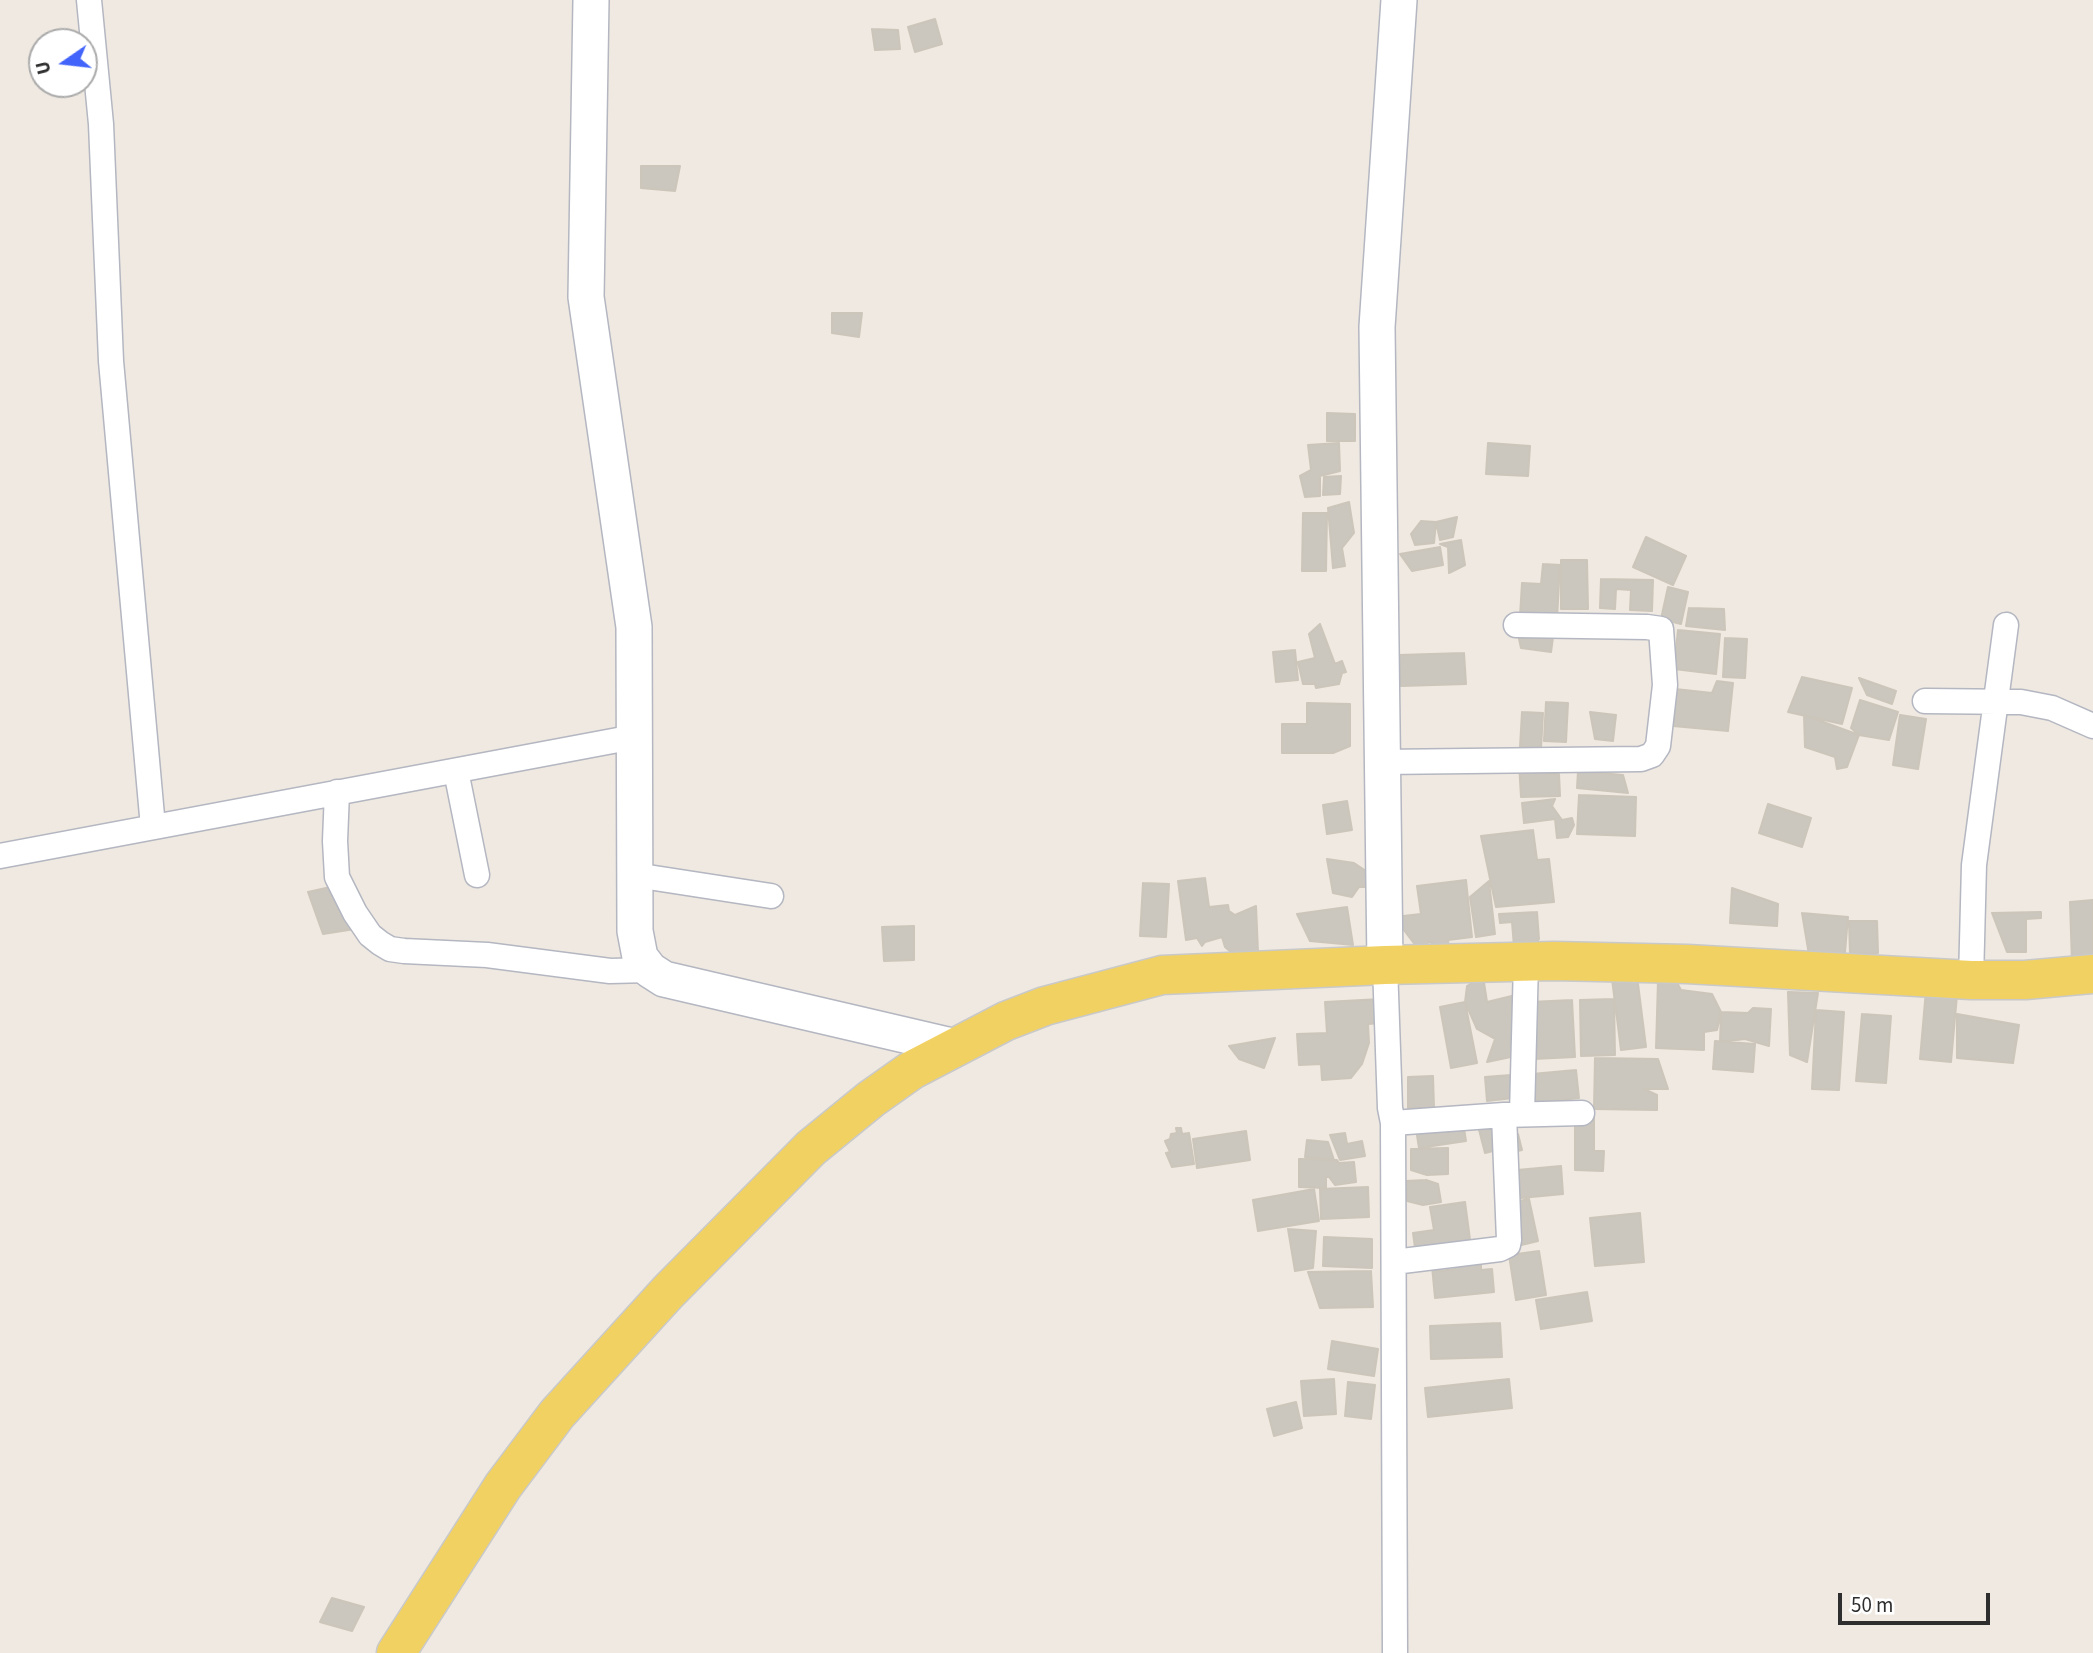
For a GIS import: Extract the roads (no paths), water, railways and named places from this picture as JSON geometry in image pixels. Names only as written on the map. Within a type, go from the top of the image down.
[{"type":"main road","points":[[396,1653],[510,1475],[557,1414],[668,1292],[811,1148],[871,1099],[912,1070],[1006,1021],[1045,1006],[1162,975],[1385,965],[1526,962],[1687,964],[1971,980],[2025,980],[2093,974]]},
{"type":"street","points":[[89,0],[101,124],[111,361],[153,827]]},
{"type":"street","points":[[591,0],[586,297],[634,626],[635,931],[638,951],[644,964],[664,979],[956,1048]]},
{"type":"street","points":[[1395,1653],[1393,1123],[1390,1108],[1385,965],[1377,327],[1399,0]]},
{"type":"street","points":[[1382,762],[1641,759],[1652,755],[1658,746],[1665,685],[1661,629],[1516,625]]},
{"type":"street","points":[[1971,980],[1974,866],[2006,625]]},
{"type":"street","points":[[1925,701],[2021,702],[2052,708],[2093,726]]},
{"type":"street","points":[[0,856],[634,737]]},
{"type":"street","points":[[456,771],[477,875]]},
{"type":"street","points":[[337,792],[337,877],[355,913],[370,935],[390,949],[487,955],[610,971],[650,970]]},
{"type":"street","points":[[635,876],[771,896]]},
{"type":"street","points":[[1394,1262],[1500,1249],[1508,1245],[1513,1114],[1526,962]]},
{"type":"street","points":[[1393,1123],[1513,1114],[1582,1113]]}]
